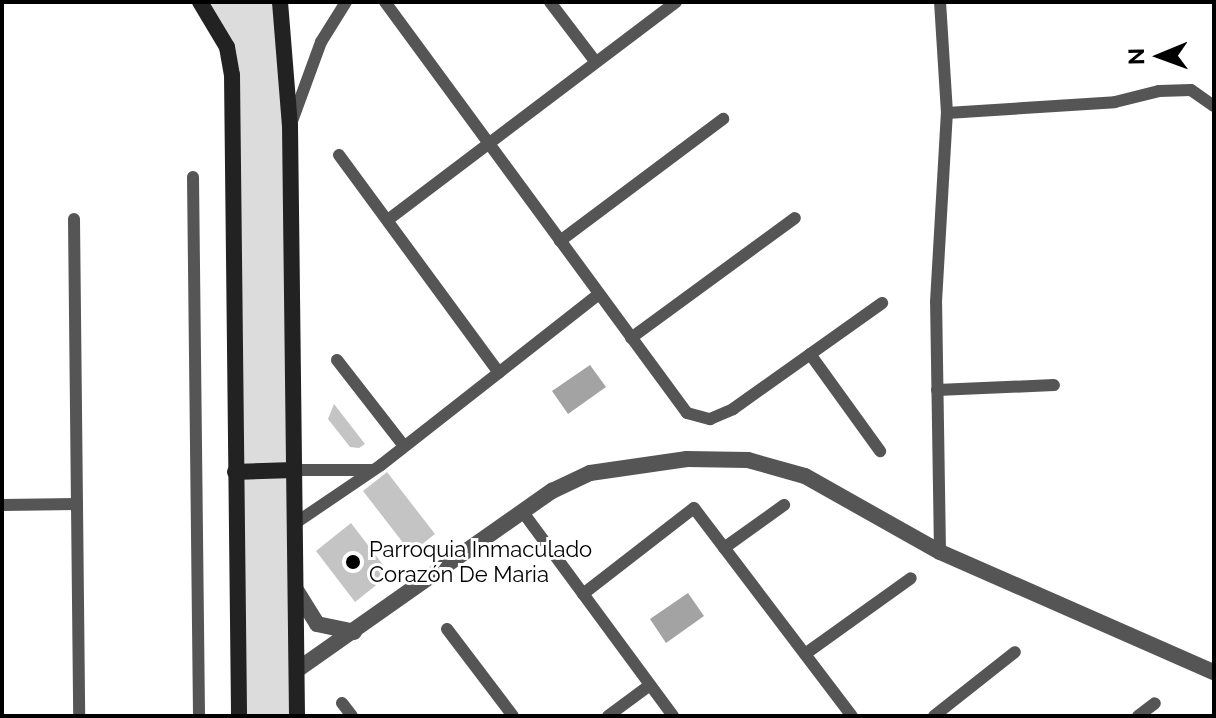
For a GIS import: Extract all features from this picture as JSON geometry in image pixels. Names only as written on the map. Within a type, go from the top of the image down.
[{"type":"main road","points":[[200,2],[227,47],[232,75],[239,716]]},
{"type":"main road","points":[[280,2],[290,126],[297,716]]},
{"type":"main road","points":[[235,472],[294,470]]},
{"type":"street","points":[[297,670],[356,632],[522,511],[590,473],[748,460],[805,476],[940,552],[1214,672]]},
{"type":"street","points":[[296,590],[317,624],[356,632]]},
{"type":"lane","points":[[290,126],[321,42],[346,2]]},
{"type":"lane","points":[[385,2],[687,413],[710,419],[882,303]]},
{"type":"lane","points":[[550,2],[595,61]]},
{"type":"lane","points":[[389,219],[676,2]]},
{"type":"lane","points":[[940,2],[947,113],[937,390],[940,552]]},
{"type":"lane","points":[[947,113],[1100,103],[1159,91],[1191,90],[1214,106]]},
{"type":"lane","points":[[560,241],[723,119]]},
{"type":"lane","points":[[339,155],[389,219],[499,373]]},
{"type":"lane","points":[[193,177],[199,716]]},
{"type":"lane","points":[[631,338],[795,218]]},
{"type":"lane","points":[[74,219],[79,716]]},
{"type":"lane","points":[[294,524],[373,470],[599,294]]},
{"type":"lane","points":[[810,354],[880,451]]},
{"type":"lane","points":[[337,360],[404,446]]},
{"type":"lane","points":[[937,390],[1054,385]]},
{"type":"lane","points":[[294,470],[373,470]]},
{"type":"lane","points":[[2,505],[77,504]]},
{"type":"lane","points":[[724,548],[784,505]]},
{"type":"lane","points":[[583,594],[694,508],[852,716]]},
{"type":"lane","points":[[522,511],[673,716]]},
{"type":"lane","points":[[805,654],[911,578]]},
{"type":"lane","points":[[447,629],[513,716]]},
{"type":"lane","points":[[934,716],[1015,652]]},
{"type":"lane","points":[[608,716],[650,685]]},
{"type":"lane","points":[[342,703],[352,716]]},
{"type":"lane","points":[[1138,716],[1155,703]]},
{"type":"shaded area","points":[[200,2],[280,2],[297,716],[239,716],[232,75]]},
{"type":"shaded area","points":[[590,365],[606,387],[568,414],[552,391]]},
{"type":"shaded area","points":[[688,593],[704,616],[666,643],[650,619]]},
{"type":"building","points":[[334,404],[365,444],[359,448],[350,447],[328,419]]},
{"type":"building","points":[[387,472],[435,534],[411,553],[363,491]]},
{"type":"building","name":"Parroquia Inmaculado Corazón De Maria","points":[[351,523],[390,574],[355,602],[316,551]]},
{"type":"place","name":"Parroquia Inmaculado Corazón De Maria","points":[[353,562]]}]
